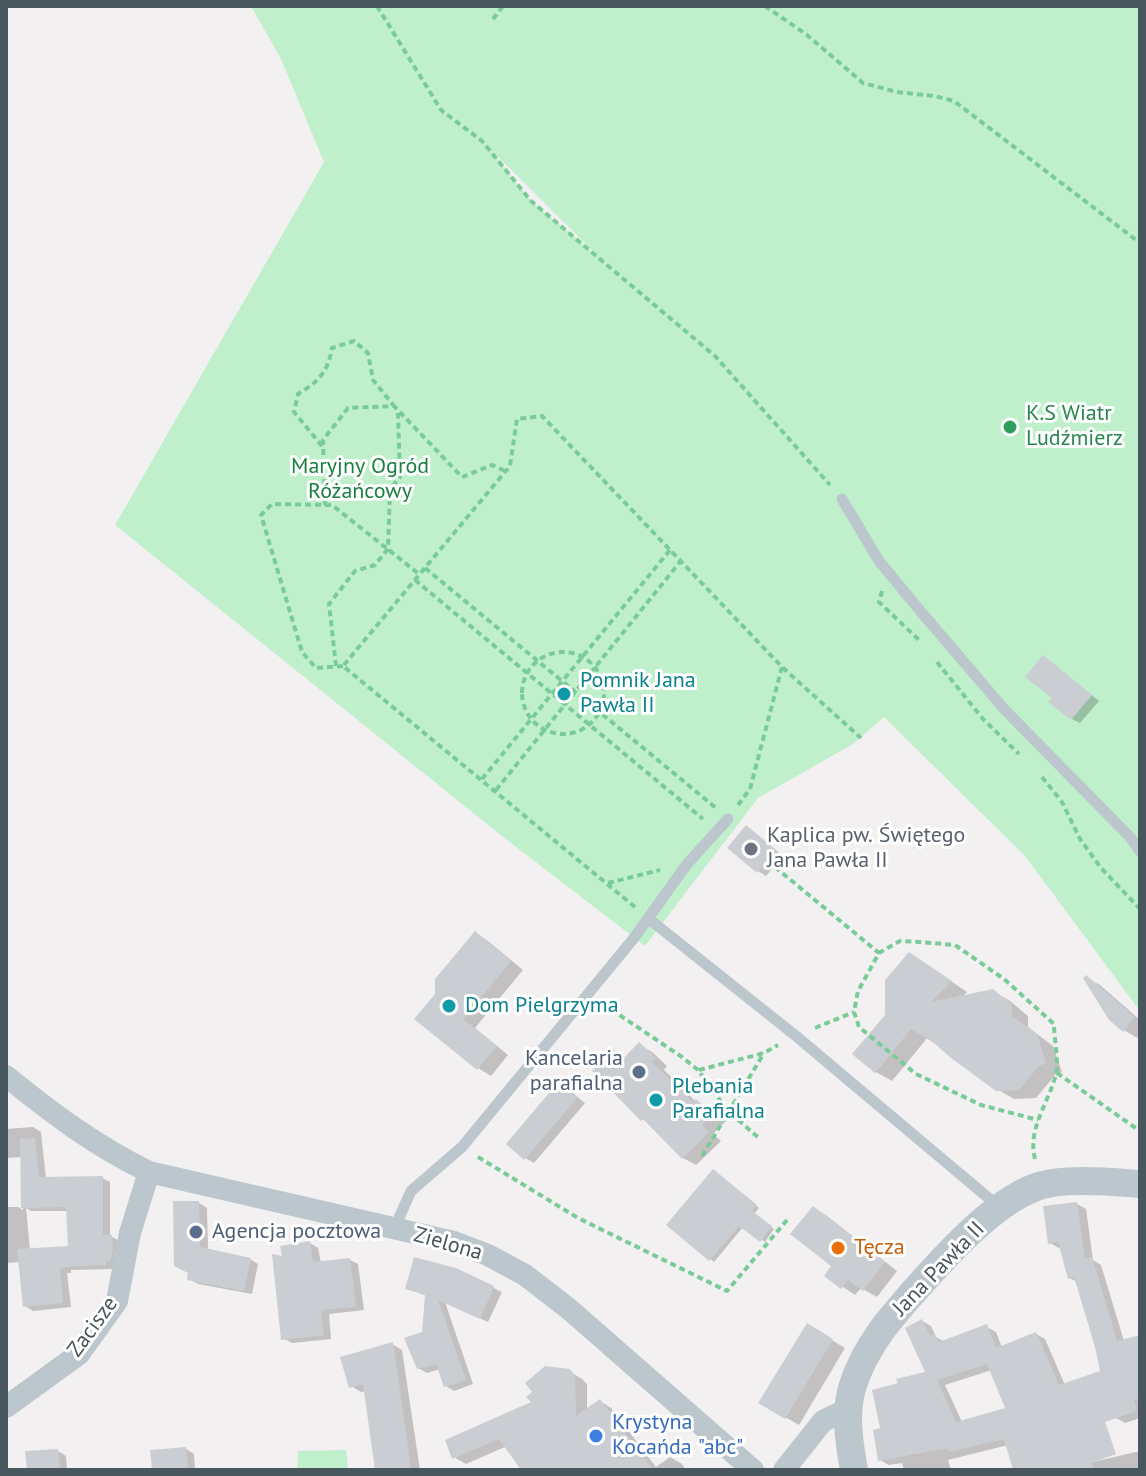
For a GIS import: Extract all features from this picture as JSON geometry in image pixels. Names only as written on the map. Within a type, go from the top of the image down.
[{"type":"street","name":"Zielona","points":[[6,1076],[85,1137],[149,1172],[454,1242],[488,1255],[525,1275],[569,1309],[746,1468]]},
{"type":"street","name":"Zacisze","points":[[6,1407],[79,1354],[117,1301],[130,1233],[149,1172]]},
{"type":"street","name":"Jana Pawła II","points":[[854,1470],[848,1409],[864,1358],[883,1328],[967,1235],[1000,1208],[1041,1185],[1071,1182],[1140,1184]]},
{"type":"street","points":[[784,1470],[823,1421],[848,1409]]},
{"type":"lane","points":[[842,499],[891,576],[1005,710],[1130,837],[1140,851]]},
{"type":"lane","points":[[394,1229],[411,1191],[462,1147],[649,919],[687,864],[728,819]]},
{"type":"lane","points":[[649,919],[796,1036],[1000,1208]]},
{"type":"path","points":[[377,6],[441,110],[482,141],[531,201],[715,356],[842,499]]},
{"type":"path","points":[[493,19],[503,6]]},
{"type":"path","points":[[765,6],[807,35],[863,83],[954,101],[1140,243]]},
{"type":"path","points":[[323,448],[294,412],[298,394],[317,382],[329,364],[332,348],[354,341],[368,353],[373,380],[462,477],[492,465],[505,471]]},
{"type":"path","points":[[325,505],[323,440],[348,408],[396,408]]},
{"type":"path","points":[[336,666],[329,604],[355,571],[375,565],[388,549],[390,489],[400,477],[396,408]]},
{"type":"path","points":[[343,666],[510,466],[517,419],[542,416],[782,667],[861,738]]},
{"type":"path","points":[[419,574],[332,505],[272,504],[261,515],[302,652],[316,668],[343,666],[649,919]]},
{"type":"path","points":[[482,779],[670,550]]},
{"type":"path","points":[[496,790],[681,562]]},
{"type":"path","points":[[425,568],[728,819],[750,789],[782,667]]},
{"type":"path","points":[[891,576],[880,594],[879,602],[923,644]]},
{"type":"path","points":[[415,580],[718,831]]},
{"type":"path","points":[[559,652],[582,657],[601,678],[604,689],[600,711],[580,731],[556,734],[544,730],[524,709],[522,684],[527,673],[538,660],[559,652]]},
{"type":"path","points":[[931,655],[983,719],[1027,761]]},
{"type":"path","points":[[1038,771],[1062,802],[1080,839],[1101,868],[1140,909]]},
{"type":"path","points":[[608,883],[687,864]]},
{"type":"path","points":[[775,867],[879,953]]},
{"type":"path","points":[[1038,1120],[981,1105],[916,1074],[859,1027],[854,1012],[858,991],[879,953],[900,941],[955,945],[1004,979],[1054,1024],[1057,1073],[1038,1120],[1032,1147],[1041,1185]]},
{"type":"path","points":[[589,994],[698,1070],[728,1111],[760,1139]]},
{"type":"path","points":[[702,1156],[764,1053]]},
{"type":"path","points":[[1057,1073],[1140,1131]]},
{"type":"path","points":[[462,1147],[578,1218],[727,1291],[787,1220]]},
{"type":"green space","name":"Maryjny Ogród Różańcowy","points":[[251,6],[1140,6],[1140,1011],[1025,856],[884,717],[853,744],[758,798],[645,946],[507,840],[115,525],[324,162],[281,59]],"holes":[[[491,150],[593,251],[531,201]]]},
{"type":"green space","points":[[346,1450],[348,1470],[297,1470],[298,1451]]},
{"type":"building","points":[[1043,655],[1092,695],[1071,720],[1048,702],[1052,698],[1025,677]]},
{"type":"building","name":"Kaplica pw. Świętego Jana Pawła II","points":[[746,825],[776,850],[757,873],[727,848]]},
{"type":"building","name":"Dom Pielgrzyma","points":[[475,931],[511,961],[463,1019],[497,1046],[477,1070],[414,1019],[435,994],[435,979]]},
{"type":"building","points":[[909,952],[952,981],[931,1002],[993,989],[1012,1005],[1012,1016],[1037,1034],[1046,1063],[1039,1066],[1019,1090],[996,1091],[911,1029],[875,1073],[852,1054],[885,1015],[885,980]]},
{"type":"building","points":[[1086,975],[1135,1017],[1123,1032],[1109,1020],[1083,978]]},
{"type":"building","name":"Plebania Parafialna","points":[[639,1042],[656,1058],[652,1062],[693,1102],[696,1099],[712,1114],[702,1125],[709,1132],[682,1159],[592,1071],[613,1049],[623,1059]]},
{"type":"building","points":[[559,1081],[578,1097],[524,1160],[506,1144]]},
{"type":"building","points":[[35,1138],[39,1177],[103,1176],[103,1235],[112,1235],[113,1249],[106,1265],[60,1269],[63,1303],[23,1307],[17,1249],[68,1246],[66,1207],[21,1208],[20,1139]]},
{"type":"building","points":[[713,1169],[757,1205],[752,1211],[772,1226],[760,1242],[739,1226],[709,1261],[666,1225]]},
{"type":"building","points":[[173,1201],[199,1201],[200,1247],[251,1258],[244,1291],[187,1280],[188,1273],[174,1266]]},
{"type":"building","points":[[1077,1202],[1085,1259],[1092,1257],[1117,1341],[1140,1335],[1140,1398],[1134,1400],[1137,1411],[1105,1422],[1116,1454],[1092,1463],[1094,1470],[1013,1470],[1004,1439],[949,1452],[948,1448],[878,1461],[873,1430],[880,1428],[872,1390],[898,1383],[896,1379],[925,1372],[905,1328],[922,1319],[930,1336],[935,1334],[939,1342],[987,1324],[996,1348],[1036,1332],[1059,1385],[1100,1371],[1074,1277],[1068,1279],[1058,1242],[1048,1244],[1043,1206]],"holes":[[[987,1364],[1005,1408],[956,1422],[937,1380]]]},
{"type":"building","name":"Tęcza","points":[[813,1206],[885,1262],[863,1291],[848,1280],[841,1289],[824,1276],[831,1266],[790,1234]]},
{"type":"building","points":[[310,1241],[313,1262],[350,1258],[356,1307],[321,1310],[324,1335],[281,1340],[272,1254],[282,1256],[280,1246]]},
{"type":"building","points":[[414,1257],[456,1268],[494,1286],[480,1319],[438,1300],[466,1380],[444,1387],[436,1364],[417,1369],[404,1338],[422,1332],[425,1295],[405,1289]]},
{"type":"building","points":[[807,1323],[833,1339],[785,1419],[758,1403]]},
{"type":"building","points":[[393,1342],[411,1470],[375,1470],[363,1384],[349,1388],[340,1357]]},
{"type":"building","points":[[545,1366],[570,1369],[575,1375],[576,1416],[600,1399],[653,1470],[521,1470],[499,1439],[452,1459],[445,1440],[531,1402],[526,1397],[532,1392],[525,1383]]},
{"type":"building","points":[[186,1447],[188,1470],[152,1470],[150,1450]]},
{"type":"building","points":[[58,1449],[60,1470],[27,1470],[25,1451]]},
{"type":"place","name":"K.S Wiatr Ludźmierz","points":[[1010,427]]},
{"type":"place","name":"Pomnik Jana Pawła II","points":[[564,694]]},
{"type":"place","name":"Kaplica pw. Świętego Jana Pawła II","points":[[751,849]]},
{"type":"place","name":"Dom Pielgrzyma","points":[[449,1006]]},
{"type":"place","name":"Kancelaria parafialna","points":[[639,1072]]},
{"type":"place","name":"Plebania Parafialna","points":[[656,1100]]},
{"type":"place","name":"Agencja pocztowa","points":[[196,1232]]},
{"type":"place","name":"Tęcza","points":[[838,1248]]},
{"type":"place","name":"Krystyna Kocańda \"abc\"","points":[[596,1436]]}]
